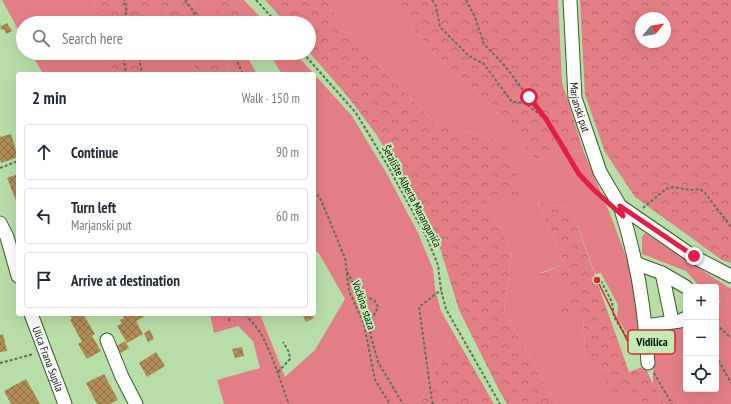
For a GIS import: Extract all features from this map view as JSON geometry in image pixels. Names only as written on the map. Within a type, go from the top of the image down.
[{"type":"street","name":"Marjanski put","points":[[570,0],[575,98],[600,172],[620,206],[640,285],[646,326],[648,363]]},
{"type":"street","name":"Marjanski put","points":[[620,206],[694,256],[731,276]]},
{"type":"street","points":[[0,223],[7,236],[16,269]]},
{"type":"street","points":[[635,263],[662,273],[683,285]]},
{"type":"street","points":[[662,273],[672,321]]},
{"type":"street","name":"Ulica Frana Supila","points":[[32,316],[65,404]]},
{"type":"street","points":[[646,326],[683,320]]},
{"type":"street","points":[[107,340],[122,377],[136,404]]},
{"type":"path","points":[[124,0],[127,12],[124,16]]},
{"type":"path","points":[[185,0],[197,16]]},
{"type":"path","points":[[256,0],[271,16]]},
{"type":"path","points":[[432,0],[436,6],[440,27],[469,56],[484,64],[512,102],[525,103],[546,119]]},
{"type":"path","points":[[466,0],[475,17],[484,44],[505,66],[546,119],[579,174],[603,198]]},
{"type":"path","points":[[124,60],[126,72]]},
{"type":"path","points":[[139,60],[142,72]]},
{"type":"path","points":[[236,60],[242,72]]},
{"type":"path","name":"Šetalište Alberta Marangunića","points":[[309,60],[356,112],[388,166],[427,238],[438,265],[441,290],[446,309],[500,404]]},
{"type":"path","points":[[0,168],[16,162]]},
{"type":"path","points":[[640,209],[666,189],[673,187],[690,190],[700,189],[705,193],[731,227]]},
{"type":"path","name":"Voćkina staza","points":[[316,193],[321,200],[346,258],[349,291],[364,324],[375,380],[390,404]]},
{"type":"path","points":[[347,272],[357,288],[366,297],[374,300],[378,307],[371,321],[373,328],[370,333],[378,362],[403,404]]},
{"type":"path","points":[[597,280],[600,279],[612,302],[614,315],[631,344],[647,344]]},
{"type":"path","points":[[433,404],[419,307],[441,290]]},
{"type":"path","points":[[229,321],[230,316]]},
{"type":"path","points":[[248,316],[260,332],[278,372],[289,404]]},
{"type":"path","points":[[719,327],[731,338]]},
{"type":"path","points":[[278,372],[290,359],[289,352],[283,342]]},
{"type":"path","points":[[0,363],[35,353]]},
{"type":"path","points":[[719,361],[731,383]]},
{"type":"path","points":[[648,363],[672,404]]},
{"type":"green space","points":[[2,0],[93,0],[98,16],[16,16],[16,25]]},
{"type":"green space","points":[[93,0],[192,0],[201,16],[168,16],[163,6],[146,16],[98,16]]},
{"type":"green space","points":[[192,0],[208,0],[218,16],[201,16]]},
{"type":"green space","points":[[208,0],[234,0],[244,16],[218,16]]},
{"type":"green space","points":[[234,0],[244,0],[259,16],[244,16]]},
{"type":"green space","points":[[265,0],[326,0],[346,31],[435,123],[506,143],[524,195],[485,198],[512,251],[504,311],[556,404],[507,404],[459,310],[441,251],[402,177],[376,134],[348,97],[316,60],[316,16],[280,16]]},
{"type":"green space","points":[[326,0],[391,0],[435,55],[492,106],[536,160],[583,150],[610,214],[635,280],[638,341],[632,341],[617,318],[618,305],[601,273],[595,274],[571,208],[537,201],[565,264],[540,273],[575,288],[583,319],[586,362],[610,371],[634,394],[628,404],[556,404],[504,311],[512,251],[485,198],[506,143],[435,123],[346,31]]},
{"type":"green space","points":[[391,0],[558,0],[562,82],[583,150],[536,160],[492,106],[435,55]]},
{"type":"green space","points":[[580,0],[731,0],[731,263],[722,260],[635,197],[605,152],[585,95]]},
{"type":"green space","points":[[163,6],[168,16],[145,16]]},
{"type":"green space","points":[[35,60],[110,60],[113,72],[42,72]]},
{"type":"green space","points":[[110,60],[139,60],[139,72],[113,72]]},
{"type":"green space","points":[[139,60],[191,60],[197,72],[139,72]]},
{"type":"green space","points":[[191,60],[224,60],[229,72],[197,72]]},
{"type":"green space","points":[[224,60],[249,60],[256,72],[229,72]]},
{"type":"green space","points":[[273,60],[301,60],[312,72],[281,72]]},
{"type":"green space","points":[[316,76],[352,116],[387,174],[418,233],[433,269],[435,289],[441,311],[454,334],[419,404],[224,404],[217,380],[260,368],[253,341],[238,326],[214,333],[210,316],[261,316],[285,377],[315,350],[345,299],[318,252],[316,252]]},
{"type":"green space","points":[[537,201],[571,208],[629,372],[645,366],[653,384],[665,404],[628,404],[633,394],[600,397],[610,371],[586,362],[583,319],[557,313],[574,288],[540,274],[565,264]]},
{"type":"green space","points":[[645,233],[731,289],[731,404],[665,404],[653,384],[653,340],[662,329],[683,328],[683,392],[719,392],[719,303],[721,301],[719,300],[719,284],[697,284],[686,271],[642,254],[642,237]]},
{"type":"green space","points":[[454,334],[494,404],[419,404]]},
{"type":"building","points":[[0,23],[1,26],[7,23],[12,31],[6,34],[4,29],[1,30]]},
{"type":"building","points":[[11,134],[16,150],[16,158],[1,163],[0,137]]},
{"type":"building","points":[[16,175],[16,200],[7,178]]},
{"type":"building","points":[[70,316],[84,316],[95,334],[92,336],[101,351],[87,359],[78,344],[82,342],[70,320],[72,319]]},
{"type":"building","points":[[123,316],[144,317],[136,321],[143,334],[127,343],[117,326],[122,323],[120,320],[124,318]]},
{"type":"building","points":[[303,316],[313,316],[314,318],[306,322]]},
{"type":"building","points":[[150,330],[154,339],[148,342],[144,333]]},
{"type":"building","points":[[3,334],[7,351],[0,352],[0,335]]},
{"type":"building","points":[[125,341],[129,348],[121,353],[117,346]]},
{"type":"building","points":[[242,347],[244,356],[235,358],[232,349]]},
{"type":"building","points":[[156,352],[165,366],[147,377],[139,363]]},
{"type":"building","points":[[104,374],[118,400],[110,404],[97,404],[86,383]]},
{"type":"building","points":[[26,379],[40,404],[11,404],[4,391]]},
{"type":"place","name":"Vidilica","points":[[597,280]]},
{"type":"route","points":[[529,97],[546,119],[579,174],[593,189],[623,216],[620,206],[694,256]]}]
